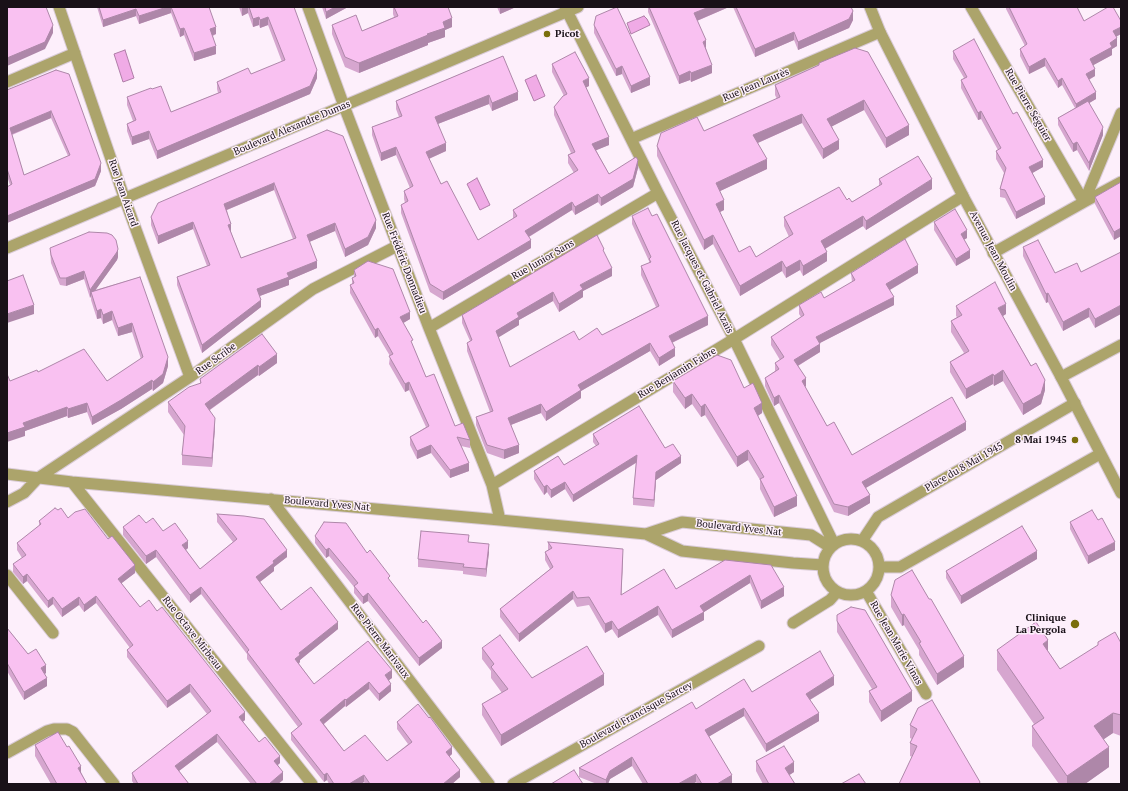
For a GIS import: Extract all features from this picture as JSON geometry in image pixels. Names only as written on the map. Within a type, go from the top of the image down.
[{"type":"street","name":"Rue Jean Aicard","points":[[59,7],[124,197],[190,377]]},
{"type":"street","name":"Rue Frédéric Donnadieu","points":[[308,7],[397,246],[492,485],[500,520]]},
{"type":"street","name":"Boulevard Alexandre Dumas","points":[[7,248],[124,197],[344,106],[566,9],[578,7]]},
{"type":"street","name":"Avenue Jean Moulin","points":[[870,7],[880,32],[963,196],[1061,376],[1121,493]]},
{"type":"street","name":"Rue Pierre Séguier","points":[[971,7],[1084,202]]},
{"type":"street","name":"Rue Jacques et Gabriel Azaïs","points":[[566,9],[658,193],[734,338],[832,546]]},
{"type":"street","name":"Rue Jean Laurès","points":[[631,139],[880,32]]},
{"type":"street","points":[[7,82],[75,53]]},
{"type":"street","points":[[1084,202],[1121,113]]},
{"type":"street","points":[[993,253],[1121,182]]},
{"type":"street","name":"Rue Junior Sans","points":[[429,328],[658,193]]},
{"type":"street","name":"Rue Benjamin Fabre","points":[[492,485],[734,338],[963,196]]},
{"type":"street","name":"Rue Scribe","points":[[7,502],[24,493],[38,478],[190,377],[313,290],[397,246]]},
{"type":"street","points":[[1061,376],[1121,345]]},
{"type":"street","name":"Place du 8 Mai 1945","points":[[862,541],[878,517],[1075,403]]},
{"type":"street","points":[[879,567],[900,567],[1100,454]]},
{"type":"street","name":"Boulevard Yves Nat","points":[[7,474],[72,482],[646,534],[682,551],[823,565]]},
{"type":"street","name":"Rue Octave Mirbeau","points":[[72,482],[312,784]]},
{"type":"street","name":"Rue Pierre Marivaux","points":[[271,499],[489,784]]},
{"type":"street","name":"Boulevard Yves Nat","points":[[646,534],[682,522],[811,535],[832,546]]},
{"type":"street","points":[[853,538],[862,541],[871,547],[877,556],[879,567],[878,576],[874,585],[866,591],[857,595],[847,596],[837,592],[829,585],[824,576],[823,565],[825,556],[832,546],[843,540],[853,538]]},
{"type":"street","points":[[7,575],[53,633]]},
{"type":"street","name":"Rue Jean Marie Vinas","points":[[866,591],[926,694]]},
{"type":"street","points":[[793,623],[830,600],[837,592]]},
{"type":"street","name":"Boulevard Francisque Sarcey","points":[[513,784],[759,646]]},
{"type":"street","points":[[7,753],[47,731],[54,729],[67,729],[73,732],[114,784]]},
{"type":"shaded area","points":[[644,16],[650,25],[631,34],[627,23]]},
{"type":"shaded area","points":[[125,50],[134,78],[123,82],[114,54]]},
{"type":"shaded area","points":[[536,75],[545,96],[534,101],[525,80]]},
{"type":"shaded area","points":[[477,178],[490,205],[480,210],[467,184]]},
{"type":"building","points":[[7,7],[46,7],[53,25],[45,42],[7,58]]},
{"type":"building","points":[[99,7],[167,7],[139,16],[136,9],[103,20]]},
{"type":"building","points":[[171,7],[209,7],[216,27],[210,29],[216,46],[194,53],[184,28],[180,29]]},
{"type":"building","points":[[249,7],[294,7],[317,70],[310,86],[157,151],[149,131],[132,137],[127,124],[136,120],[127,97],[161,86],[171,112],[221,92],[217,82],[248,68],[251,74],[285,60],[268,17],[260,20],[259,17],[253,19]]},
{"type":"building","points":[[325,7],[335,7],[326,12]]},
{"type":"building","points":[[394,7],[448,7],[452,18],[443,22],[445,28],[427,34],[428,35],[359,63],[345,57],[332,25],[356,15],[362,31],[398,16]]},
{"type":"building","points":[[617,7],[650,77],[631,86],[622,66],[616,69],[594,25],[596,16]]},
{"type":"building","points":[[649,7],[709,7],[694,13],[706,40],[703,42],[712,65],[691,73],[690,71],[679,76]]},
{"type":"building","points":[[736,7],[851,7],[853,11],[849,19],[798,42],[794,32],[755,49]]},
{"type":"building","points":[[1009,7],[1077,7],[1084,21],[1108,7],[1113,7],[1121,21],[1121,27],[1113,31],[1117,38],[1110,43],[1112,47],[1090,59],[1095,69],[1086,74],[1096,92],[1076,104],[1062,78],[1058,81],[1045,58],[1029,67],[1020,49],[1027,44]]},
{"type":"building","points":[[974,39],[1013,114],[1017,112],[1043,160],[1029,167],[1045,197],[1016,212],[1005,190],[1000,189],[1006,168],[996,151],[1001,148],[981,111],[978,113],[961,80],[967,77],[953,51]]},
{"type":"building","points":[[855,48],[868,52],[909,125],[886,138],[864,100],[827,119],[839,140],[823,149],[802,114],[753,135],[767,159],[716,183],[724,200],[716,204],[739,252],[750,246],[756,257],[793,234],[784,217],[839,187],[847,200],[849,198],[852,202],[882,184],[879,179],[918,156],[932,179],[866,221],[863,216],[821,241],[827,252],[803,266],[800,260],[786,268],[782,261],[740,286],[713,235],[704,240],[657,146],[661,133],[697,117],[704,131],[780,97],[775,85],[819,65],[819,63]]},
{"type":"building","points":[[575,52],[589,78],[583,81],[609,137],[592,144],[609,174],[636,157],[638,160],[633,179],[601,198],[598,194],[575,207],[572,202],[525,231],[531,240],[443,292],[430,284],[401,205],[408,201],[404,191],[413,186],[396,147],[381,153],[372,127],[402,116],[396,101],[503,56],[518,92],[492,103],[489,95],[435,117],[446,143],[426,152],[441,184],[447,181],[478,240],[517,216],[513,210],[578,170],[568,155],[575,152],[554,107],[563,96],[567,94],[552,64]]},
{"type":"building","points":[[56,70],[69,74],[101,163],[95,179],[7,216],[7,187],[12,184],[7,169],[7,90]],"holes":[[[51,111],[70,155],[24,175],[10,128]]]},
{"type":"building","points":[[1088,101],[1103,127],[1089,163],[1077,142],[1073,144],[1058,118]]},
{"type":"building","points":[[327,130],[343,136],[376,220],[368,237],[345,249],[335,223],[307,235],[317,261],[287,273],[289,277],[257,289],[261,300],[202,345],[177,277],[210,265],[193,222],[158,236],[151,217],[158,203]],"holes":[[[274,183],[296,238],[241,258],[228,225],[231,224],[224,204]]]},
{"type":"building","points":[[1121,182],[1121,228],[1114,232],[1095,197]]},
{"type":"building","points":[[648,208],[652,216],[657,214],[708,316],[669,336],[675,348],[659,358],[650,343],[578,385],[581,390],[546,412],[541,404],[508,418],[519,445],[504,450],[487,445],[476,417],[493,411],[467,343],[472,340],[462,315],[597,235],[612,268],[580,285],[583,289],[559,304],[553,292],[517,313],[519,317],[496,331],[510,367],[574,331],[579,340],[597,328],[602,335],[659,306],[641,266],[651,262],[649,259],[651,257],[632,216]]},
{"type":"building","points":[[955,209],[967,230],[961,234],[970,250],[956,259],[934,222]]},
{"type":"building","points":[[89,232],[107,233],[112,235],[116,240],[118,249],[90,290],[84,271],[66,278],[60,278],[51,255],[50,248]]},
{"type":"building","points":[[905,239],[918,265],[886,284],[894,297],[816,337],[820,344],[794,360],[806,378],[802,381],[827,426],[834,422],[852,455],[952,397],[966,422],[862,482],[870,495],[848,507],[834,504],[779,395],[774,398],[765,378],[779,369],[775,363],[784,357],[771,337],[804,315],[799,305],[821,292],[824,298],[855,280],[851,273]]},
{"type":"building","points":[[1038,240],[1055,273],[1077,263],[1081,272],[1121,252],[1121,305],[1095,319],[1089,308],[1063,322],[1048,293],[1046,294],[1023,247]]},
{"type":"building","points":[[368,261],[393,269],[410,312],[400,317],[413,340],[411,341],[426,377],[434,374],[455,426],[463,423],[470,440],[457,437],[469,463],[450,470],[431,445],[417,451],[410,437],[429,426],[409,382],[405,384],[389,356],[393,354],[378,328],[375,330],[350,285],[354,283],[352,278],[356,276],[354,270]]},
{"type":"building","points":[[23,275],[34,305],[7,314],[7,281]]},
{"type":"building","points":[[140,277],[168,357],[163,374],[153,382],[152,380],[92,417],[87,403],[68,409],[67,407],[23,423],[25,427],[7,433],[7,374],[10,381],[37,370],[38,372],[84,349],[107,381],[143,357],[132,323],[118,328],[112,311],[103,315],[101,309],[97,311],[91,292]]},
{"type":"building","points":[[995,282],[1006,304],[998,308],[1031,366],[1036,363],[1045,380],[1041,394],[1023,404],[1003,370],[994,376],[993,374],[966,389],[950,362],[969,351],[951,321],[962,315],[956,306]]},
{"type":"building","points":[[262,334],[277,354],[259,367],[258,365],[205,404],[215,418],[212,458],[182,455],[185,426],[168,402],[189,387],[201,383],[200,379]]},
{"type":"building","points":[[717,355],[731,360],[744,388],[753,383],[762,403],[754,408],[797,496],[774,507],[760,479],[764,477],[748,450],[737,457],[705,404],[701,407],[692,394],[685,398],[673,381]]},
{"type":"building","points":[[639,406],[665,448],[673,444],[681,456],[656,472],[654,500],[633,498],[637,455],[573,495],[565,482],[551,490],[547,485],[544,487],[534,471],[558,456],[564,465],[599,444],[593,434]]},
{"type":"building","points":[[55,508],[58,510],[61,508],[68,518],[75,512],[85,509],[108,539],[112,536],[135,565],[118,579],[140,607],[149,600],[157,611],[162,607],[245,712],[239,717],[259,742],[265,737],[280,756],[274,761],[283,772],[269,784],[257,784],[217,734],[175,766],[189,784],[138,784],[132,773],[211,711],[190,684],[167,701],[127,650],[133,645],[96,596],[84,605],[79,597],[62,609],[53,597],[48,601],[27,574],[23,577],[13,564],[26,555],[17,543],[41,524],[39,521]]},
{"type":"building","points":[[1092,510],[1098,520],[1102,518],[1115,542],[1088,556],[1070,522]]},
{"type":"building","points":[[217,514],[264,519],[287,550],[273,561],[274,563],[256,577],[281,610],[311,587],[338,622],[299,653],[300,655],[295,659],[314,684],[368,641],[392,670],[385,675],[391,684],[379,694],[369,682],[346,700],[345,699],[320,720],[344,751],[365,735],[387,761],[412,742],[397,722],[418,704],[429,718],[430,717],[452,747],[446,752],[460,770],[443,784],[370,784],[364,775],[349,784],[334,784],[327,773],[324,775],[291,733],[302,724],[247,652],[249,650],[201,587],[190,595],[156,550],[146,556],[123,527],[139,515],[146,523],[153,518],[163,531],[175,523],[188,541],[182,545],[200,569],[237,539]]},
{"type":"building","points":[[324,522],[346,523],[367,553],[370,550],[390,576],[388,578],[423,623],[426,620],[442,641],[419,658],[368,593],[363,597],[354,586],[358,583],[329,548],[326,550],[315,536]]},
{"type":"building","points":[[1022,526],[1037,551],[961,596],[946,571]]},
{"type":"building","points":[[421,531],[469,535],[468,542],[489,544],[486,569],[463,567],[464,564],[418,559]]},
{"type":"building","points":[[548,542],[623,549],[621,595],[664,569],[676,589],[725,560],[771,565],[784,587],[761,601],[750,575],[700,606],[704,612],[672,630],[658,606],[618,630],[612,621],[605,624],[589,597],[577,598],[573,591],[519,634],[500,609],[553,567],[545,552],[552,548]]},
{"type":"building","points":[[912,570],[929,599],[931,599],[964,656],[937,674],[919,643],[921,642],[904,614],[902,615],[891,595],[895,580]]},
{"type":"building","points":[[851,607],[865,610],[912,691],[881,711],[869,691],[877,687],[837,621],[837,615]]},
{"type":"building","points":[[1036,622],[1048,640],[1043,644],[1060,669],[1098,645],[1098,642],[1115,632],[1121,643],[1121,715],[1113,713],[1094,726],[1109,747],[1067,776],[1032,726],[1044,718],[997,650]]},
{"type":"building","points":[[7,628],[28,654],[36,649],[46,665],[41,668],[47,678],[24,692],[7,663]]},
{"type":"building","points":[[500,635],[532,678],[587,646],[604,674],[501,735],[482,704],[508,689],[491,667],[494,664],[482,648]]},
{"type":"building","points":[[820,651],[834,676],[806,694],[819,713],[766,744],[744,708],[705,730],[732,775],[717,784],[702,784],[696,774],[678,784],[648,784],[632,757],[610,771],[606,780],[579,768],[692,702],[696,709],[744,679],[752,692]]},
{"type":"building","points":[[932,700],[980,782],[979,784],[899,784],[917,746],[910,743],[917,729],[910,725],[918,708]]},
{"type":"building","points":[[58,732],[67,747],[69,746],[81,766],[78,768],[87,784],[57,784],[35,745]]},
{"type":"building","points":[[784,746],[794,762],[785,768],[795,784],[769,784],[756,761]]},
{"type":"building","points":[[574,770],[583,784],[551,784]]},
{"type":"building","points":[[859,774],[866,784],[841,784]]},
{"type":"place","name":"Picot","points":[[547,34]]},
{"type":"place","name":"8 Mai 1945","points":[[1075,440]]},
{"type":"place","name":"Clinique La Pergola","points":[[1075,624]]}]
